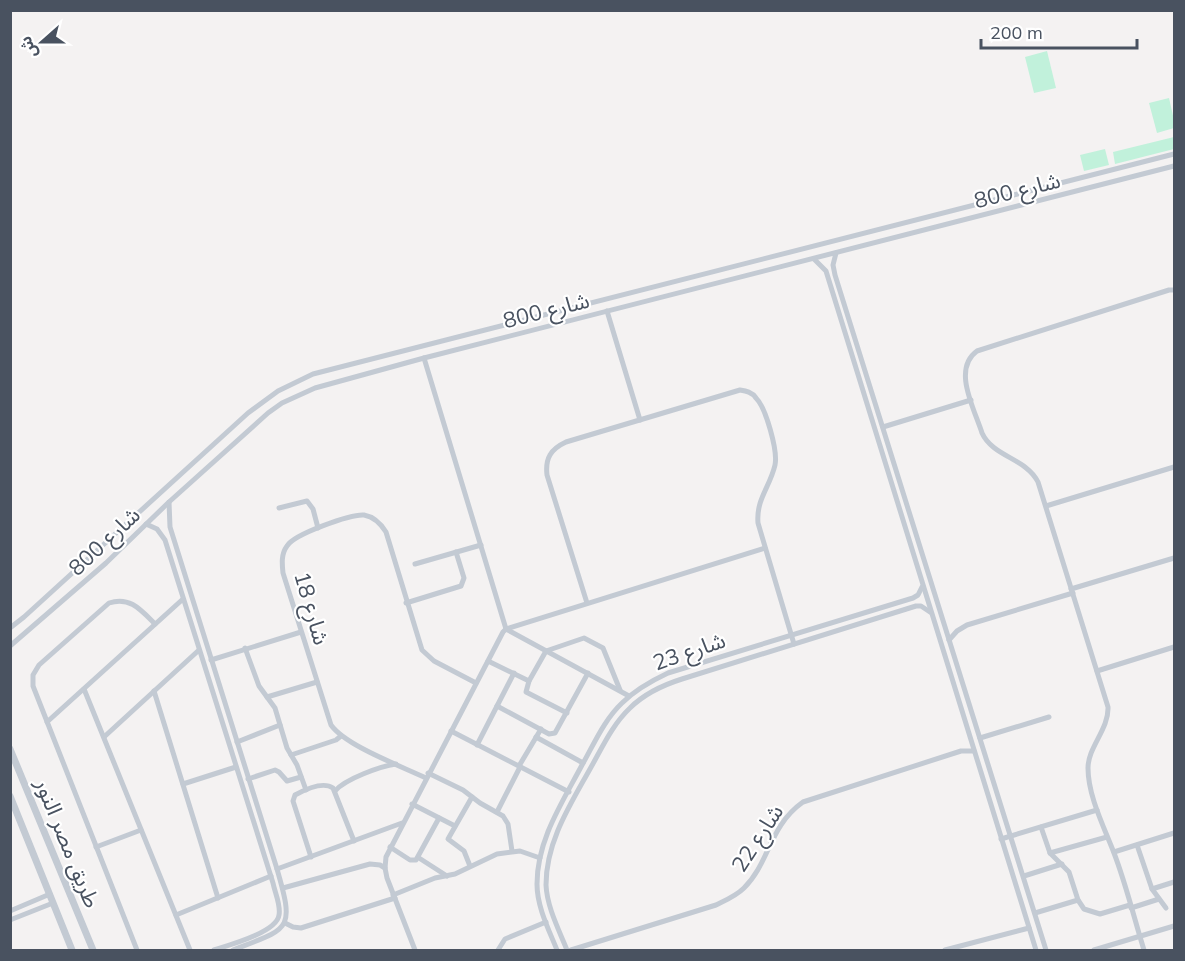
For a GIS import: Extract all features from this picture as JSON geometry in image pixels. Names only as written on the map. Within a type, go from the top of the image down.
[{"type":"street","name":"شارع 800","points":[[10,628],[248,412],[278,390],[295,382],[338,367],[1174,154]]},
{"type":"street","name":"شارع 800","points":[[10,646],[106,562],[254,425],[282,403],[298,395],[333,382],[424,358],[1174,166]]},
{"type":"street","points":[[920,219],[922,231]]},
{"type":"street","points":[[836,253],[833,269],[1046,951]]},
{"type":"street","points":[[814,259],[825,271],[1036,951]]},
{"type":"street","points":[[742,265],[745,276]]},
{"type":"street","points":[[1144,951],[1114,852],[1097,810],[1088,766],[1108,712],[1046,506],[1032,472],[986,441],[971,400],[964,372],[968,360],[977,351],[1174,290]]},
{"type":"street","points":[[607,311],[640,420]]},
{"type":"street","points":[[424,358],[506,629],[629,696]]},
{"type":"street","points":[[858,376],[866,374]]},
{"type":"street","points":[[587,603],[547,475],[546,464],[549,454],[557,447],[740,390],[750,392],[758,399],[774,444],[776,459],[758,508],[758,523],[794,644]]},
{"type":"street","points":[[883,427],[971,400]]},
{"type":"street","points":[[1046,506],[1174,467]]},
{"type":"street","points":[[279,508],[307,501],[313,508],[318,528]]},
{"type":"street","points":[[169,502],[170,527],[283,888],[288,913],[279,931],[233,951]]},
{"type":"street","name":"شارع 18","points":[[341,736],[331,725],[283,573],[283,553],[293,538],[318,528],[363,515],[381,524],[386,532],[422,650],[434,661],[476,683]]},
{"type":"street","points":[[146,524],[154,527],[165,540],[271,876],[280,913],[274,926],[214,951]]},
{"type":"street","points":[[415,564],[481,545]]},
{"type":"street","points":[[415,951],[385,868],[386,857],[506,629],[765,548]]},
{"type":"street","points":[[406,603],[461,586],[464,578],[456,552]]},
{"type":"street","points":[[950,640],[957,631],[968,625],[1174,558]]},
{"type":"street","name":"شارع 23","points":[[557,951],[538,892],[540,858],[548,831],[583,763],[608,720],[629,696],[668,673],[914,598],[922,585]]},
{"type":"street","points":[[47,722],[183,599]]},
{"type":"street","points":[[137,951],[33,686],[33,675],[39,665],[102,608],[116,601],[132,603],[155,624]]},
{"type":"street","name":"شارع 23","points":[[569,951],[548,900],[546,881],[555,837],[616,724],[640,699],[671,682],[915,606],[921,606],[930,612]]},
{"type":"street","points":[[211,660],[301,632]]},
{"type":"street","points":[[567,713],[528,694],[526,690],[546,651],[584,638],[599,645],[603,648],[621,692]]},
{"type":"street","points":[[1097,671],[1174,647]]},
{"type":"street","points":[[245,648],[256,680],[274,708],[306,790]]},
{"type":"street","points":[[104,738],[199,650]]},
{"type":"street","points":[[488,661],[529,681]]},
{"type":"street","points":[[477,745],[514,674]]},
{"type":"street","points":[[497,706],[549,734],[555,733],[588,674]]},
{"type":"street","points":[[267,697],[317,682]]},
{"type":"street","points":[[84,689],[190,951]]},
{"type":"street","points":[[154,691],[218,898]]},
{"type":"street","points":[[961,710],[971,707]]},
{"type":"street","points":[[980,738],[1049,717]]},
{"type":"street","points":[[237,742],[280,726]]},
{"type":"street","points":[[497,812],[541,729]]},
{"type":"street","points":[[451,731],[576,795]]},
{"type":"street","points":[[291,754],[336,740],[341,736],[472,797],[503,816],[508,824],[512,851]]},
{"type":"street","points":[[536,737],[583,763]]},
{"type":"street","name":"طريق مصر النور","points":[[11,751],[14,768],[93,951]]},
{"type":"street","name":"شارع 22","points":[[569,951],[732,898],[746,886],[783,820],[803,802],[961,751],[974,751]]},
{"type":"street","points":[[335,791],[342,784],[380,768],[397,764]]},
{"type":"street","points":[[183,784],[236,767]]},
{"type":"street","points":[[248,779],[275,770],[287,781],[301,777]]},
{"type":"street","points":[[311,857],[293,801],[295,795],[306,790],[324,784],[335,791],[354,841]]},
{"type":"street","name":"طريق مصر النور","points":[[10,796],[72,951]]},
{"type":"street","points":[[470,866],[464,851],[449,840],[472,797]]},
{"type":"street","points":[[412,804],[455,826]]},
{"type":"street","points":[[1001,839],[1097,810]]},
{"type":"street","points":[[390,846],[410,860],[419,858],[439,818]]},
{"type":"street","points":[[277,869],[402,823]]},
{"type":"street","points":[[1041,827],[1050,853],[1069,872],[1078,900],[1084,909],[1100,914],[1159,899]]},
{"type":"street","points":[[96,847],[141,830]]},
{"type":"street","points":[[1114,852],[1174,833]]},
{"type":"street","points":[[1050,853],[1107,837]]},
{"type":"street","points":[[1137,845],[1152,889],[1166,908]]},
{"type":"street","points":[[285,923],[302,928],[455,874],[490,856],[520,851],[540,858]]},
{"type":"street","points":[[419,858],[447,876]]},
{"type":"street","points":[[283,888],[370,864],[385,868]]},
{"type":"street","points":[[1024,876],[1062,864]]},
{"type":"street","points":[[176,915],[271,876]]},
{"type":"street","points":[[1152,889],[1174,882]]},
{"type":"street","points":[[10,910],[50,894]]},
{"type":"street","points":[[1035,913],[1078,900]]},
{"type":"street","points":[[29,903],[32,912]]},
{"type":"street","points":[[10,920],[53,903]]},
{"type":"street","points":[[498,951],[504,939],[546,922]]},
{"type":"street","points":[[1094,951],[1174,926]]},
{"type":"street","points":[[945,951],[1029,928]]},
{"type":"green space","points":[[1047,51],[1056,88],[1034,93],[1025,57]]},
{"type":"green space","points":[[1169,98],[1174,128],[1157,133],[1149,103]]},
{"type":"green space","points":[[1174,137],[1174,149],[1115,164],[1113,152]]},
{"type":"green space","points":[[1105,149],[1109,165],[1084,171],[1080,155]]}]
